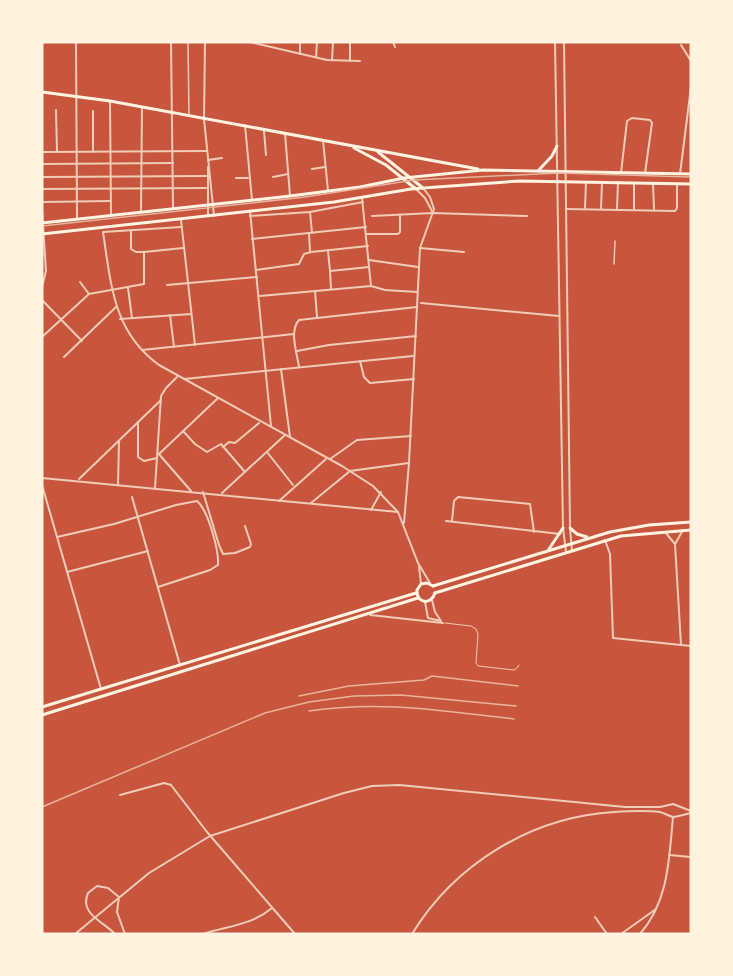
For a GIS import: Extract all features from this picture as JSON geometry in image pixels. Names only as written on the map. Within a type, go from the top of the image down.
[{"type":"main road","points":[[42,92],[110,101],[483,170]]},
{"type":"main road","points":[[350,146],[386,165],[416,189]]},
{"type":"main road","points":[[538,171],[555,152],[557,146]]},
{"type":"main road","points":[[376,151],[423,188]]},
{"type":"main road","points":[[42,223],[290,196],[411,177],[483,170],[691,174]]},
{"type":"main road","points":[[43,234],[103,230],[208,216],[250,214],[362,200],[423,188],[519,181],[691,184]]},
{"type":"main road","points":[[42,707],[416,592],[421,584],[432,585],[571,543],[638,526],[691,522]]},
{"type":"main road","points":[[548,551],[563,528]]},
{"type":"main road","points":[[570,528],[579,536],[592,537]]},
{"type":"main road","points":[[435,593],[605,540],[629,535],[691,530]]},
{"type":"main road","points":[[416,592],[418,598],[425,602],[432,600],[435,593],[432,585]]},
{"type":"main road","points":[[42,715],[370,615],[418,598]]},
{"type":"street","points":[[42,42],[42,124]]},
{"type":"street","points":[[76,42],[76,218]]},
{"type":"street","points":[[171,42],[173,208]]},
{"type":"street","points":[[188,42],[189,116]]},
{"type":"street","points":[[205,42],[204,119],[214,216]]},
{"type":"street","points":[[251,42],[332,61],[360,61]]},
{"type":"street","points":[[267,47],[268,42]]},
{"type":"street","points":[[284,42],[284,49]]},
{"type":"street","points":[[300,42],[300,54]]},
{"type":"street","points":[[316,58],[317,42]]},
{"type":"street","points":[[332,61],[333,42]]},
{"type":"street","points":[[350,42],[350,61]]},
{"type":"street","points":[[393,42],[395,47]]},
{"type":"street","points":[[555,42],[563,528],[566,552]]},
{"type":"street","points":[[564,42],[572,550]]},
{"type":"street","points":[[681,45],[691,61]]},
{"type":"street","points":[[681,174],[691,87]]},
{"type":"street","points":[[110,101],[111,214]]},
{"type":"street","points":[[141,211],[142,107]]},
{"type":"street","points":[[56,110],[57,152]]},
{"type":"street","points":[[93,111],[93,152]]},
{"type":"street","points":[[621,173],[627,121],[632,118],[650,120],[653,126],[645,174]]},
{"type":"street","points":[[244,125],[252,200]]},
{"type":"street","points":[[264,129],[266,155]]},
{"type":"street","points":[[285,133],[290,196]]},
{"type":"street","points":[[323,140],[328,191]]},
{"type":"street","points":[[42,152],[207,151]]},
{"type":"street","points":[[208,162],[222,158]]},
{"type":"street","points":[[208,162],[206,176],[208,216]]},
{"type":"street","points":[[42,164],[173,163]]},
{"type":"street","points":[[312,169],[325,167]]},
{"type":"street","points":[[273,177],[288,174]]},
{"type":"street","points":[[42,177],[206,176]]},
{"type":"street","points":[[236,178],[249,178]]},
{"type":"street","points":[[585,208],[586,182]]},
{"type":"street","points":[[601,209],[602,182]]},
{"type":"street","points":[[616,209],[618,182]]},
{"type":"street","points":[[634,183],[634,209]]},
{"type":"street","points":[[654,183],[654,209]]},
{"type":"street","points":[[566,209],[676,210],[677,183]]},
{"type":"street","points":[[42,189],[206,188]]},
{"type":"street","points":[[404,523],[411,436],[418,267],[420,248],[434,207],[423,188]]},
{"type":"street","points":[[416,189],[425,198],[433,213]]},
{"type":"street","points":[[271,428],[250,214],[310,212],[362,200],[371,286]]},
{"type":"street","points":[[42,202],[110,201]]},
{"type":"street","points":[[42,209],[46,271],[42,287]]},
{"type":"street","points":[[310,212],[310,252]]},
{"type":"street","points":[[372,216],[433,213],[527,216]]},
{"type":"street","points":[[367,234],[398,234],[400,214]]},
{"type":"street","points":[[181,219],[195,345]]},
{"type":"street","points":[[181,227],[103,230],[120,319],[129,336],[159,365],[350,471],[381,492],[404,523],[418,563],[421,584]]},
{"type":"street","points":[[251,239],[366,227]]},
{"type":"street","points":[[131,230],[131,249],[136,252],[183,248]]},
{"type":"street","points":[[614,264],[615,240]]},
{"type":"street","points":[[256,270],[295,265],[301,262],[304,254],[310,252],[368,246]]},
{"type":"street","points":[[420,248],[464,252]]},
{"type":"street","points":[[328,250],[331,290]]},
{"type":"street","points":[[42,337],[89,294],[145,283],[144,252]]},
{"type":"street","points":[[369,260],[418,267]]},
{"type":"street","points":[[330,271],[369,267]]},
{"type":"street","points":[[167,285],[257,277]]},
{"type":"street","points":[[80,282],[89,294]]},
{"type":"street","points":[[259,297],[371,286],[385,290],[417,292]]},
{"type":"street","points":[[128,288],[132,318]]},
{"type":"street","points":[[315,291],[317,317]]},
{"type":"street","points":[[42,300],[81,341]]},
{"type":"street","points":[[421,303],[559,316]]},
{"type":"street","points":[[64,357],[117,306]]},
{"type":"street","points":[[299,367],[294,334],[297,322],[317,317],[417,307]]},
{"type":"street","points":[[120,319],[191,314]]},
{"type":"street","points":[[170,315],[174,347]]},
{"type":"street","points":[[141,350],[294,334]]},
{"type":"street","points":[[297,351],[330,345],[416,336]]},
{"type":"street","points":[[184,379],[415,356]]},
{"type":"street","points":[[360,361],[364,376],[370,383],[414,379]]},
{"type":"street","points":[[281,368],[290,437]]},
{"type":"street","points":[[155,488],[161,400],[163,392],[178,376]]},
{"type":"street","points":[[158,453],[218,398]]},
{"type":"street","points":[[78,480],[161,400]]},
{"type":"street","points":[[138,422],[137,455],[139,459],[144,461],[157,458]]},
{"type":"street","points":[[223,447],[229,442],[236,443],[260,422]]},
{"type":"street","points":[[183,431],[195,444],[207,452],[220,444],[245,472]]},
{"type":"street","points":[[222,493],[285,435]]},
{"type":"street","points":[[279,501],[328,459],[357,440],[411,436]]},
{"type":"street","points":[[118,441],[118,485]]},
{"type":"street","points":[[158,453],[191,491]]},
{"type":"street","points":[[267,453],[294,486]]},
{"type":"street","points":[[311,503],[350,471],[409,464]]},
{"type":"street","points":[[42,478],[222,493],[279,501],[398,512]]},
{"type":"street","points":[[42,484],[101,689]]},
{"type":"street","points":[[203,492],[223,554],[235,553],[250,547],[245,526]]},
{"type":"street","points":[[371,510],[381,492]]},
{"type":"street","points":[[132,497],[180,665]]},
{"type":"street","points":[[452,521],[454,501],[458,497],[530,504],[534,532]]},
{"type":"street","points":[[57,537],[197,501],[204,508],[219,562],[215,568],[158,586]]},
{"type":"street","points":[[446,521],[560,534]]},
{"type":"street","points":[[681,645],[675,544],[683,530]]},
{"type":"street","points":[[664,531],[675,544]]},
{"type":"street","points":[[605,540],[610,554],[613,638],[691,646]]},
{"type":"street","points":[[67,572],[148,551]]},
{"type":"street","points":[[418,563],[432,585]]},
{"type":"street","points":[[432,600],[436,614],[443,623]]},
{"type":"street","points":[[425,602],[428,618],[443,623]]},
{"type":"street","points":[[370,615],[443,623]]},
{"type":"street","points":[[120,795],[170,784],[210,836],[295,934]]},
{"type":"street","points":[[75,934],[162,865],[210,836],[372,786],[411,786],[625,807],[673,804],[691,812]]},
{"type":"street","points":[[640,934],[658,907],[666,880],[675,816],[680,812],[677,805]]},
{"type":"street","points":[[669,806],[667,810],[669,815]]},
{"type":"street","points":[[412,934],[429,909],[452,883],[483,858],[518,838],[553,824],[595,814],[632,811],[657,812],[675,816],[691,812]]},
{"type":"street","points":[[669,855],[691,857]]},
{"type":"street","points":[[115,934],[94,919],[86,906],[86,896],[92,889],[103,886],[119,897]]},
{"type":"street","points":[[119,897],[117,912],[125,934]]},
{"type":"street","points":[[621,934],[658,907]]},
{"type":"street","points":[[203,934],[247,923],[272,908]]},
{"type":"street","points":[[595,917],[607,934]]},
{"type":"lane","points":[[443,623],[476,628],[478,666],[514,670],[519,665]]},
{"type":"tram line","points":[[42,226],[305,197],[414,180],[558,173],[691,177]]},
{"type":"railway","points":[[299,696],[349,686],[424,680],[432,676],[518,686]]},
{"type":"railway","points":[[42,807],[265,713],[309,702],[354,696],[401,695],[516,706]]},
{"type":"railway","points":[[309,711],[361,706],[387,707],[514,719]]}]
